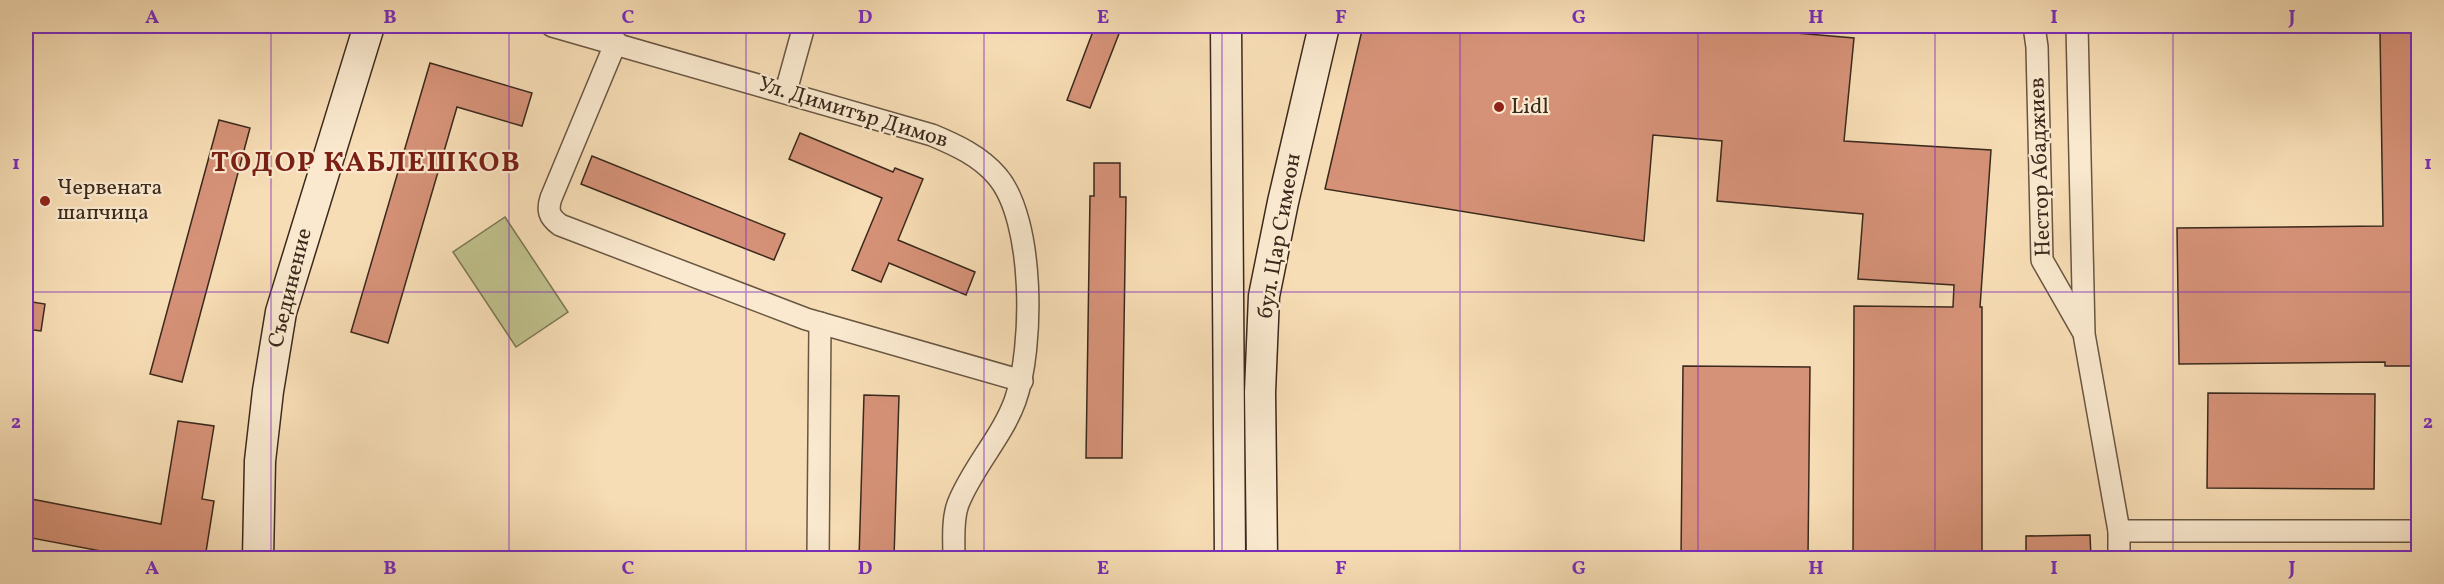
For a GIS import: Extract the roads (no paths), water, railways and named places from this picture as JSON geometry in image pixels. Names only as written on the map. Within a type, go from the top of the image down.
[{"type":"main road","name":"Съединение","points":[[258,558],[260,461],[268,391],[281,312],[369,26]]},
{"type":"main road","name":"бул. Цар Симеон","points":[[1226,26],[1230,558]]},
{"type":"main road","name":"бул. Цар Симеон","points":[[1262,558],[1260,392],[1264,296],[1283,202],[1324,26]]},
{"type":"street","name":"Ул. Димитър Димов","points":[[552,26],[616,42],[932,135],[978,158],[997,176],[1017,216],[1028,275],[1026,349],[1022,381],[1014,404],[957,506],[954,558]]},
{"type":"street","points":[[786,91],[804,26]]},
{"type":"street","name":"Нестор Абаджиев","points":[[2034,26],[2037,47],[2042,260],[2084,334]]},
{"type":"street","name":"Нестор Абаджиев","points":[[2077,26],[2084,334],[2119,531],[2119,558]]},
{"type":"street","points":[[616,42],[551,198],[549,213],[553,220],[560,225],[820,323],[1022,381]]},
{"type":"street","points":[[818,558],[820,323]]},
{"type":"street","points":[[2119,531],[2418,531]]},
{"type":"place","name":"Lidl","points":[[1499,107]]},
{"type":"place","name":"Червената шапчица","points":[[45,201]]},
{"type":"district","name":"ТОДОР КАБЛЕШКОВ","points":[[366,163]]}]
